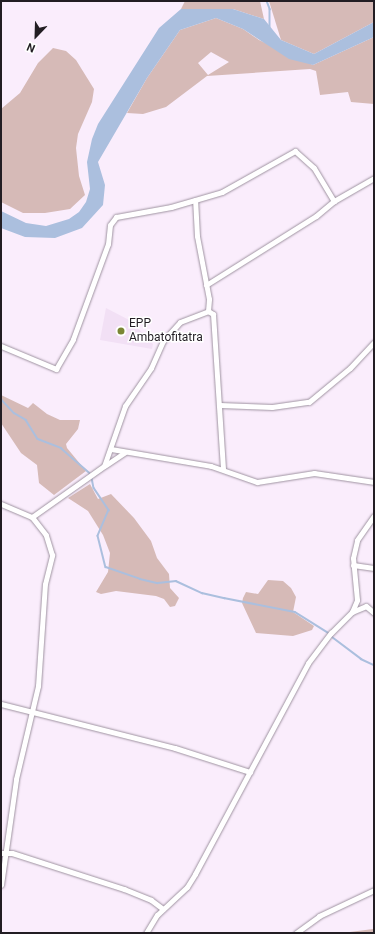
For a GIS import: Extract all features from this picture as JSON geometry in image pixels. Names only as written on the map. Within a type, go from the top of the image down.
[{"type":"street","points":[[1,346],[56,369],[73,339],[108,244],[110,225],[116,217],[195,200],[222,192],[295,151],[314,168],[334,201]]},
{"type":"street","points":[[206,285],[316,216],[334,201],[374,178]]},
{"type":"street","points":[[195,200],[197,236],[206,285],[208,311]]},
{"type":"street","points":[[208,311],[213,314],[223,469]]},
{"type":"street","points":[[104,466],[125,406],[151,368],[163,341],[180,322],[208,311]]},
{"type":"street","points":[[220,405],[272,407],[309,402],[350,368],[374,342]]},
{"type":"street","points":[[111,449],[125,452],[138,452],[223,469],[257,482],[314,473],[374,482]]},
{"type":"street","points":[[32,517],[125,452]]},
{"type":"street","points":[[1,504],[32,517],[46,535],[52,555],[45,584],[38,686],[16,779],[4,853],[1,885]]},
{"type":"street","points":[[352,612],[357,600],[353,565],[357,540],[374,516]]},
{"type":"street","points":[[353,565],[374,568]]},
{"type":"street","points":[[146,933],[163,909],[187,887],[195,874],[308,663],[324,641],[352,612],[366,606],[374,613]]},
{"type":"street","points":[[1,704],[175,748],[250,772]]},
{"type":"street","points":[[4,853],[124,890],[151,900],[163,909]]},
{"type":"street","points":[[296,933],[319,916],[374,890]]},
{"type":"shaded area","points":[[185,1],[260,1],[264,19],[233,9],[181,9]]},
{"type":"shaded area","points":[[269,1],[374,1],[374,22],[314,54],[281,40]]},
{"type":"shaded area","points":[[216,18],[243,29],[259,40],[313,65],[374,37],[374,104],[351,102],[348,92],[320,95],[316,71],[310,69],[207,76],[166,107],[143,114],[127,113],[147,78],[180,30]],"holes":[[[211,52],[229,62],[208,75],[198,63]]]},
{"type":"shaded area","points":[[53,48],[66,51],[76,60],[94,89],[92,102],[78,134],[76,148],[79,176],[85,195],[70,209],[45,213],[23,213],[1,202],[1,109],[20,93],[38,63]]},
{"type":"shaded area","name":"EPP Ambatofitatra","points":[[106,308],[131,321],[153,344],[152,349],[100,340]]},
{"type":"shaded area","points":[[1,395],[28,408],[33,403],[47,414],[60,420],[80,420],[78,429],[66,444],[67,448],[86,471],[54,495],[39,483],[37,465],[21,453],[1,423]]},
{"type":"shaded area","points":[[90,484],[98,499],[111,494],[134,518],[151,541],[157,558],[169,574],[170,588],[179,598],[175,606],[170,607],[164,599],[156,596],[116,591],[101,594],[96,592],[108,572],[110,553],[103,535],[88,511],[68,498]]},
{"type":"shaded area","points":[[268,580],[283,581],[291,588],[296,597],[293,612],[314,626],[312,630],[293,636],[256,633],[242,603],[243,598],[246,592],[258,594]]},
{"type":"shaded area","points":[[373,929],[374,933],[342,933]]},
{"type":"water","points":[[181,9],[233,9],[264,19],[281,40],[314,54],[374,22],[374,37],[313,65],[289,59],[243,29],[216,18],[180,30],[147,78],[98,162],[105,185],[103,205],[82,228],[55,238],[25,237],[1,228],[1,211],[26,223],[46,226],[69,219],[79,212],[86,202],[90,189],[87,162],[92,139],[98,124],[159,28]]},
{"type":"waterway","points":[[267,1],[270,9],[270,27]]},
{"type":"waterway","points":[[1,399],[14,413],[26,420],[38,439],[61,448],[90,473]]},
{"type":"waterway","points":[[92,478],[94,488],[109,510],[98,536],[106,567],[140,579],[158,583],[176,581],[202,593],[295,612],[328,633]]},
{"type":"waterway","points":[[331,636],[361,659],[374,665]]},
{"type":"place","name":"EPP Ambatofitatra","points":[[121,331]]}]
